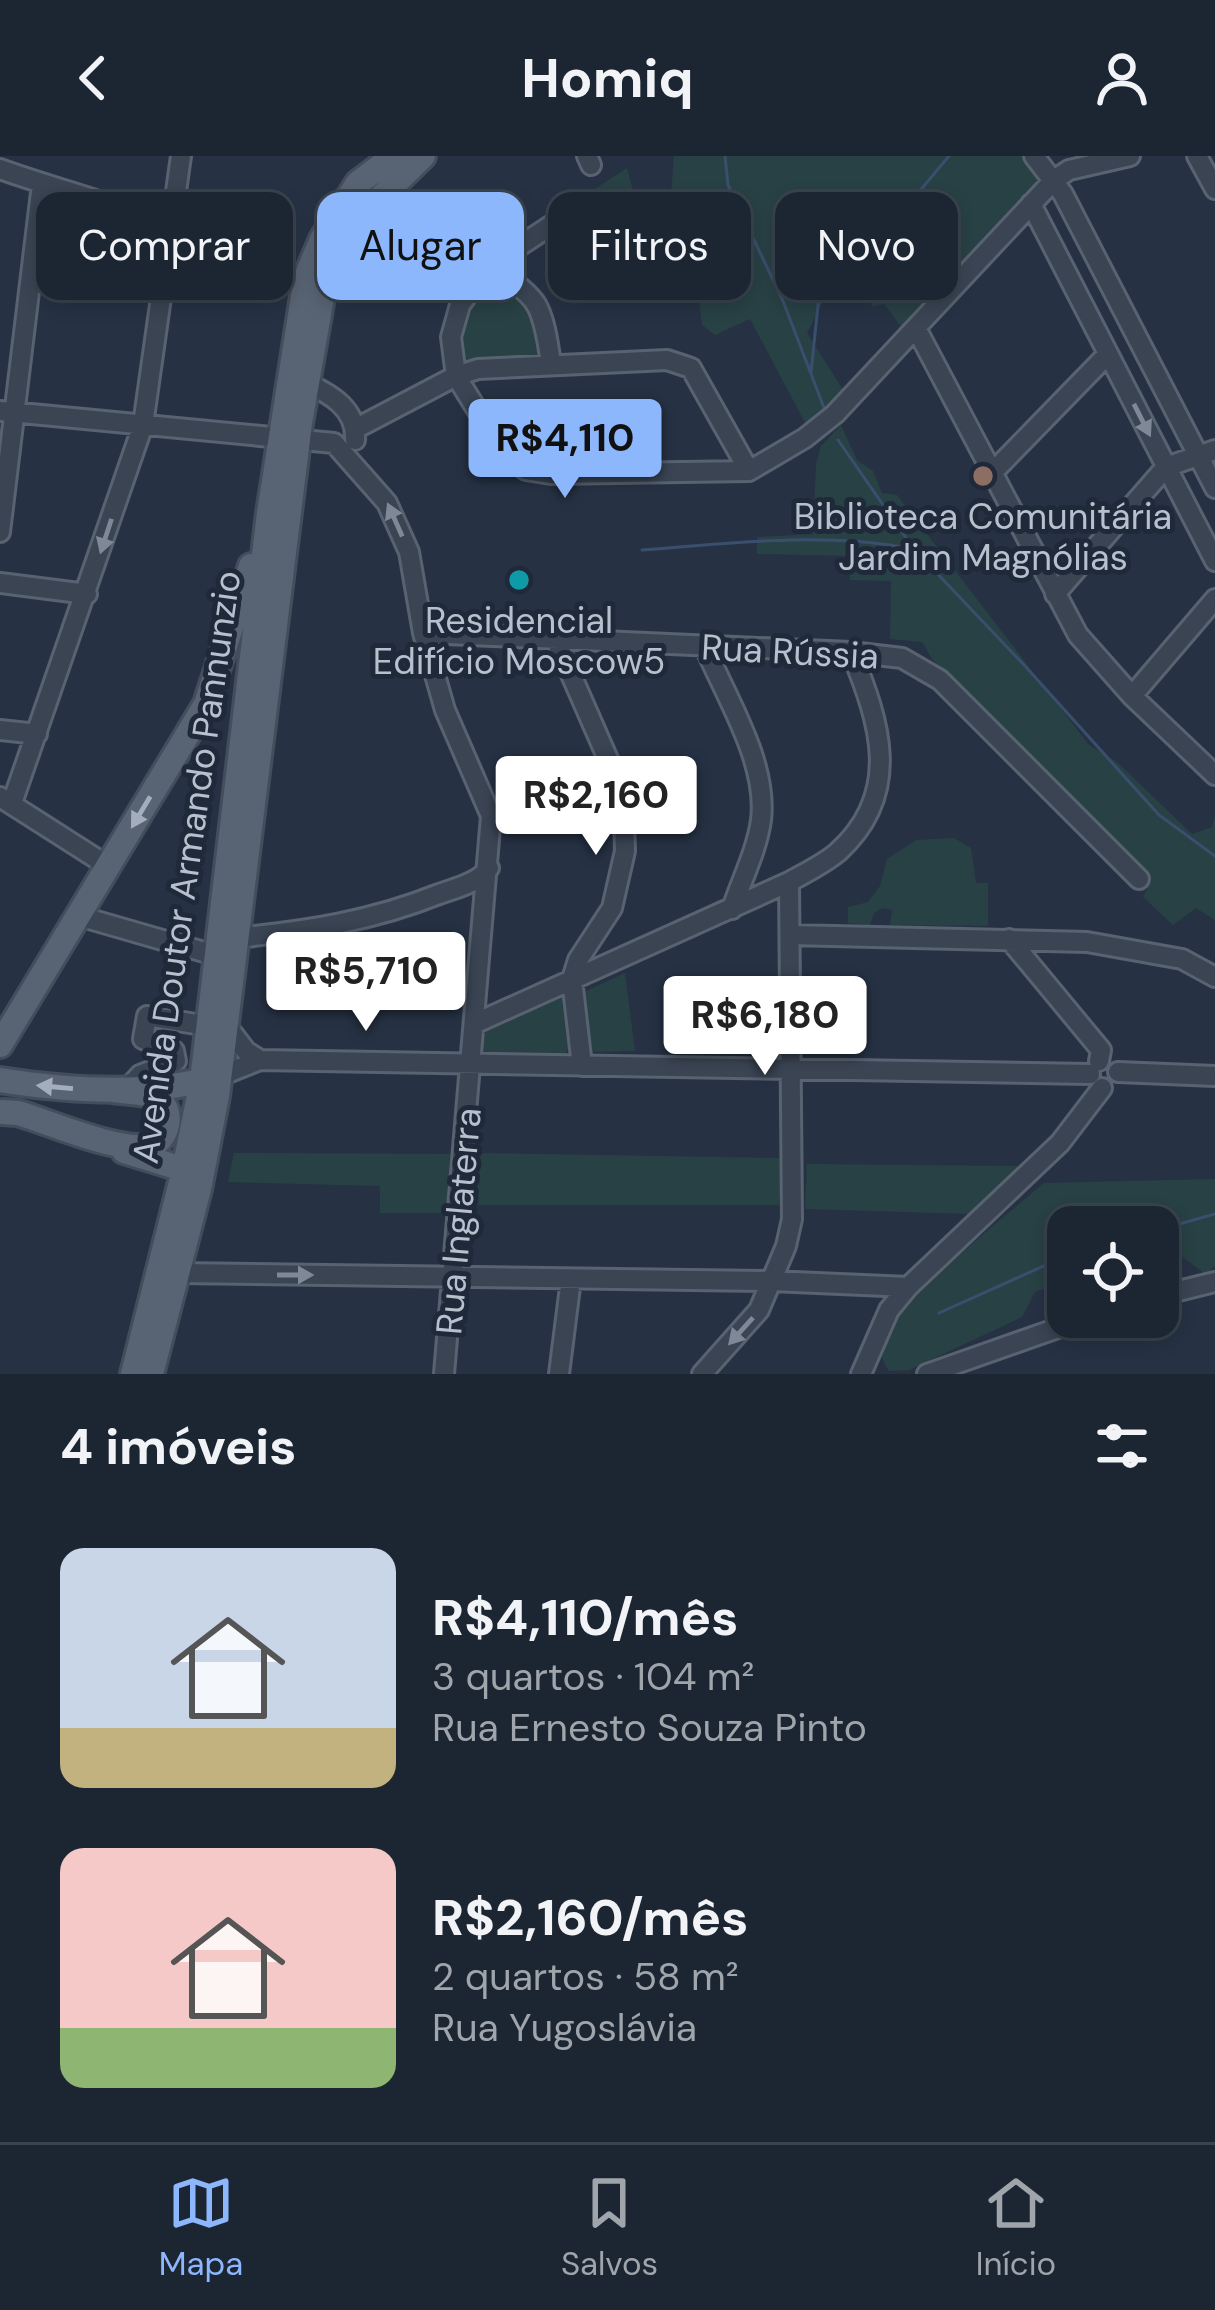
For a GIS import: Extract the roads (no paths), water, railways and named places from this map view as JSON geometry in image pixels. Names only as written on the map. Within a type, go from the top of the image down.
[{"type":"main road","points":[[284,443],[306,277],[322,239],[358,183],[394,156]]},
{"type":"main road","points":[[386,192],[422,156]]},
{"type":"main road","points":[[284,443],[305,382],[321,300]]},
{"type":"main road","name":"Avenida Doutor Armando Pannunzio","points":[[229,946],[269,513],[284,443]]},
{"type":"main road","name":"Avenida Doutor Armando Pannunzio","points":[[151,1374],[178,1273],[211,1078],[284,443]]},
{"type":"main road","points":[[0,1045],[206,704],[269,513]]},
{"type":"main road","points":[[0,1080],[54,1088],[120,1088],[211,1078]]},
{"type":"main road","points":[[1,1112],[125,1145],[149,1146],[167,1125],[161,1101],[120,1088]]},
{"type":"main road","points":[[1,1112],[193,1173]]},
{"type":"main road","name":"Avenida Doutor Armando Pannunzio","points":[[133,1374],[193,1173]]},
{"type":"street","points":[[176,192],[181,156]]},
{"type":"street","points":[[1034,156],[1054,180],[1207,453],[1215,488]]},
{"type":"street","points":[[463,300],[451,337],[456,376],[506,455],[526,470],[550,474],[749,472],[829,420],[1054,180],[1069,170],[1130,156]]},
{"type":"street","points":[[1198,156],[1215,189]]},
{"type":"street","points":[[0,169],[66,192]]},
{"type":"street","points":[[0,532],[7,412],[42,184]]},
{"type":"street","points":[[1031,204],[1215,561]]},
{"type":"street","points":[[293,276],[306,277]]},
{"type":"street","points":[[524,290],[537,305],[551,363]]},
{"type":"street","points":[[109,866],[6,800],[37,734],[143,424],[161,300]]},
{"type":"street","points":[[917,330],[1078,634],[1132,696],[1215,775]]},
{"type":"street","points":[[992,473],[1108,354]]},
{"type":"street","points":[[7,412],[284,443],[334,443],[346,454],[356,429],[478,369],[667,360],[691,368],[749,472]]},
{"type":"street","points":[[305,382],[338,400],[356,429]]},
{"type":"street","points":[[1055,594],[1166,467],[1207,453]]},
{"type":"street","name":"Rua Inglaterra","points":[[346,454],[387,502],[409,552],[423,633],[445,710],[491,816],[444,1374]]},
{"type":"street","points":[[0,583],[86,594]]},
{"type":"street","points":[[1132,696],[1215,599]]},
{"type":"street","name":"Rua Rússia","points":[[423,633],[902,658],[940,680],[1139,880]]},
{"type":"street","points":[[555,638],[618,782],[624,819],[625,851],[612,908],[578,960],[572,980],[582,1066]]},
{"type":"street","points":[[704,645],[763,794],[760,826],[732,909]]},
{"type":"street","points":[[476,1023],[732,909],[835,855],[865,818],[880,782],[882,741],[851,652]]},
{"type":"street","points":[[0,730],[37,734]]},
{"type":"street","points":[[79,916],[229,946],[389,914],[477,880],[489,868]]},
{"type":"street","points":[[702,1374],[759,1310],[792,1219],[789,882]]},
{"type":"street","points":[[790,935],[1087,942],[1182,959],[1215,977]]},
{"type":"street","points":[[861,1374],[889,1310],[1060,1143],[1097,1074],[1101,1050],[1009,939]]},
{"type":"street","points":[[120,1088],[176,1061],[171,1050],[143,1039],[147,1016],[217,1026],[260,1060]]},
{"type":"street","points":[[211,1078],[260,1060],[1097,1074],[1114,1084],[1118,1072],[1215,1076]]},
{"type":"street","points":[[178,1273],[908,1287]]},
{"type":"street","points":[[560,1374],[571,1279]]},
{"type":"street","points":[[1179,1292],[1210,1286]]},
{"type":"street","points":[[927,1374],[1047,1332]]},
{"type":"street","points":[[950,1365],[973,1374]]},
{"type":"waterway","points":[[725,156],[728,185],[783,301],[826,413]]},
{"type":"waterway","points":[[811,372],[819,296],[867,254],[949,156]]},
{"type":"waterway","points":[[838,440],[913,548],[1159,815],[1215,856]]},
{"type":"waterway","points":[[642,550],[809,540],[909,548]]},
{"type":"waterway","points":[[1179,1224],[1215,1214]]},
{"type":"waterway","points":[[939,1313],[1047,1264]]},
{"type":"place","name":"Biblioteca Comunitária Jardim Magnólias","points":[[983,476]]},
{"type":"place","name":"Residencial Edifício Moscow5","points":[[519,580]]}]
